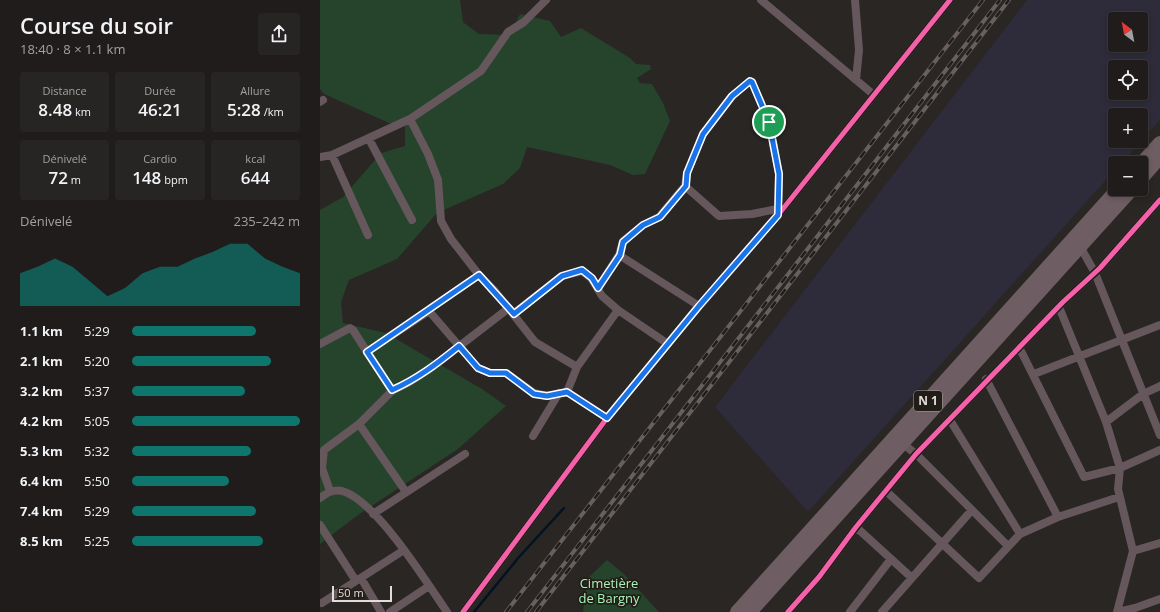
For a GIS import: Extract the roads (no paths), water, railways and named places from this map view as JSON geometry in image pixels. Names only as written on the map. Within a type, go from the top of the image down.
[{"type":"highway","points":[[1148,156],[1160,143]]},
{"type":"highway","points":[[1148,171],[1160,157]]},
{"type":"highway","name":"N 1","points":[[737,612],[1112,196]]},
{"type":"highway","name":"N 1","points":[[750,612],[1081,248],[1126,196]]},
{"type":"street","points":[[320,158],[332,155],[369,139],[410,119],[481,72],[508,32],[524,22],[546,0]]},
{"type":"street","points":[[761,0],[874,95]]},
{"type":"street","points":[[855,0],[859,50],[856,80]]},
{"type":"street","points":[[463,612],[607,418],[874,95],[950,0]]},
{"type":"street","points":[[598,288],[620,255],[623,242],[643,225],[660,217],[686,186],[687,173],[703,134],[732,96],[752,82],[769,122],[779,174],[780,189],[777,212]]},
{"type":"street","points":[[410,119],[428,154],[438,180],[442,221],[451,239],[535,342],[577,367]]},
{"type":"street","points":[[369,139],[412,220]]},
{"type":"street","points":[[332,155],[368,235]]},
{"type":"street","points":[[686,186],[719,216],[777,212]]},
{"type":"street","points":[[788,612],[819,577],[856,527],[916,454],[950,420],[986,379],[1095,273],[1160,200]]},
{"type":"street","points":[[1081,248],[1095,273],[1124,340],[1143,394],[1160,435]]},
{"type":"street","points":[[620,255],[699,306]]},
{"type":"street","points":[[330,491],[322,468],[322,447],[359,424],[392,390],[408,383],[431,368],[459,346],[562,276],[582,270],[592,278],[602,296],[618,310],[668,344]]},
{"type":"street","points":[[367,352],[430,311],[432,308],[479,275]]},
{"type":"street","points":[[1059,307],[1078,357],[1106,422],[1120,468],[1118,488],[1119,497],[1133,551],[1118,612],[1136,610],[1160,599]]},
{"type":"street","points":[[533,436],[563,392],[577,367],[618,310]]},
{"type":"street","points":[[430,311],[478,368],[490,373],[506,373],[534,394],[547,396],[563,392],[607,418]]},
{"type":"street","points":[[1034,374],[1160,325]]},
{"type":"street","points":[[320,344],[350,328],[392,390]]},
{"type":"street","points":[[1019,347],[1034,374],[1080,473],[1084,477],[1120,468],[1160,450]]},
{"type":"street","points":[[986,379],[1058,517]]},
{"type":"street","points":[[1106,422],[1143,394],[1160,386]]},
{"type":"street","points":[[950,420],[1020,534]]},
{"type":"street","points":[[359,424],[406,492]]},
{"type":"street","points":[[903,444],[916,454],[971,511],[1008,546]]},
{"type":"street","points":[[373,514],[464,454]]},
{"type":"street","points":[[320,498],[330,491],[342,491],[354,496],[363,503],[404,550],[447,612]]},
{"type":"street","points":[[886,491],[978,578],[1020,534],[1058,517],[1119,497]]},
{"type":"street","points":[[882,612],[971,511]]},
{"type":"street","points":[[320,525],[381,612]]},
{"type":"street","points":[[856,527],[912,578]]},
{"type":"street","points":[[1133,551],[1160,542]]},
{"type":"street","points":[[322,603],[404,550]]},
{"type":"street","points":[[850,612],[891,559]]},
{"type":"street","points":[[390,612],[429,586]]},
{"type":"waterway","points":[[474,612],[519,557],[564,508]]},
{"type":"railway","points":[[506,612],[983,0]]},
{"type":"railway","points":[[527,612],[1000,0]]},
{"type":"railway","points":[[536,612],[1009,0]]},
{"type":"park label","name":"Cimetière de Bargny","points":[[609,590]]}]
